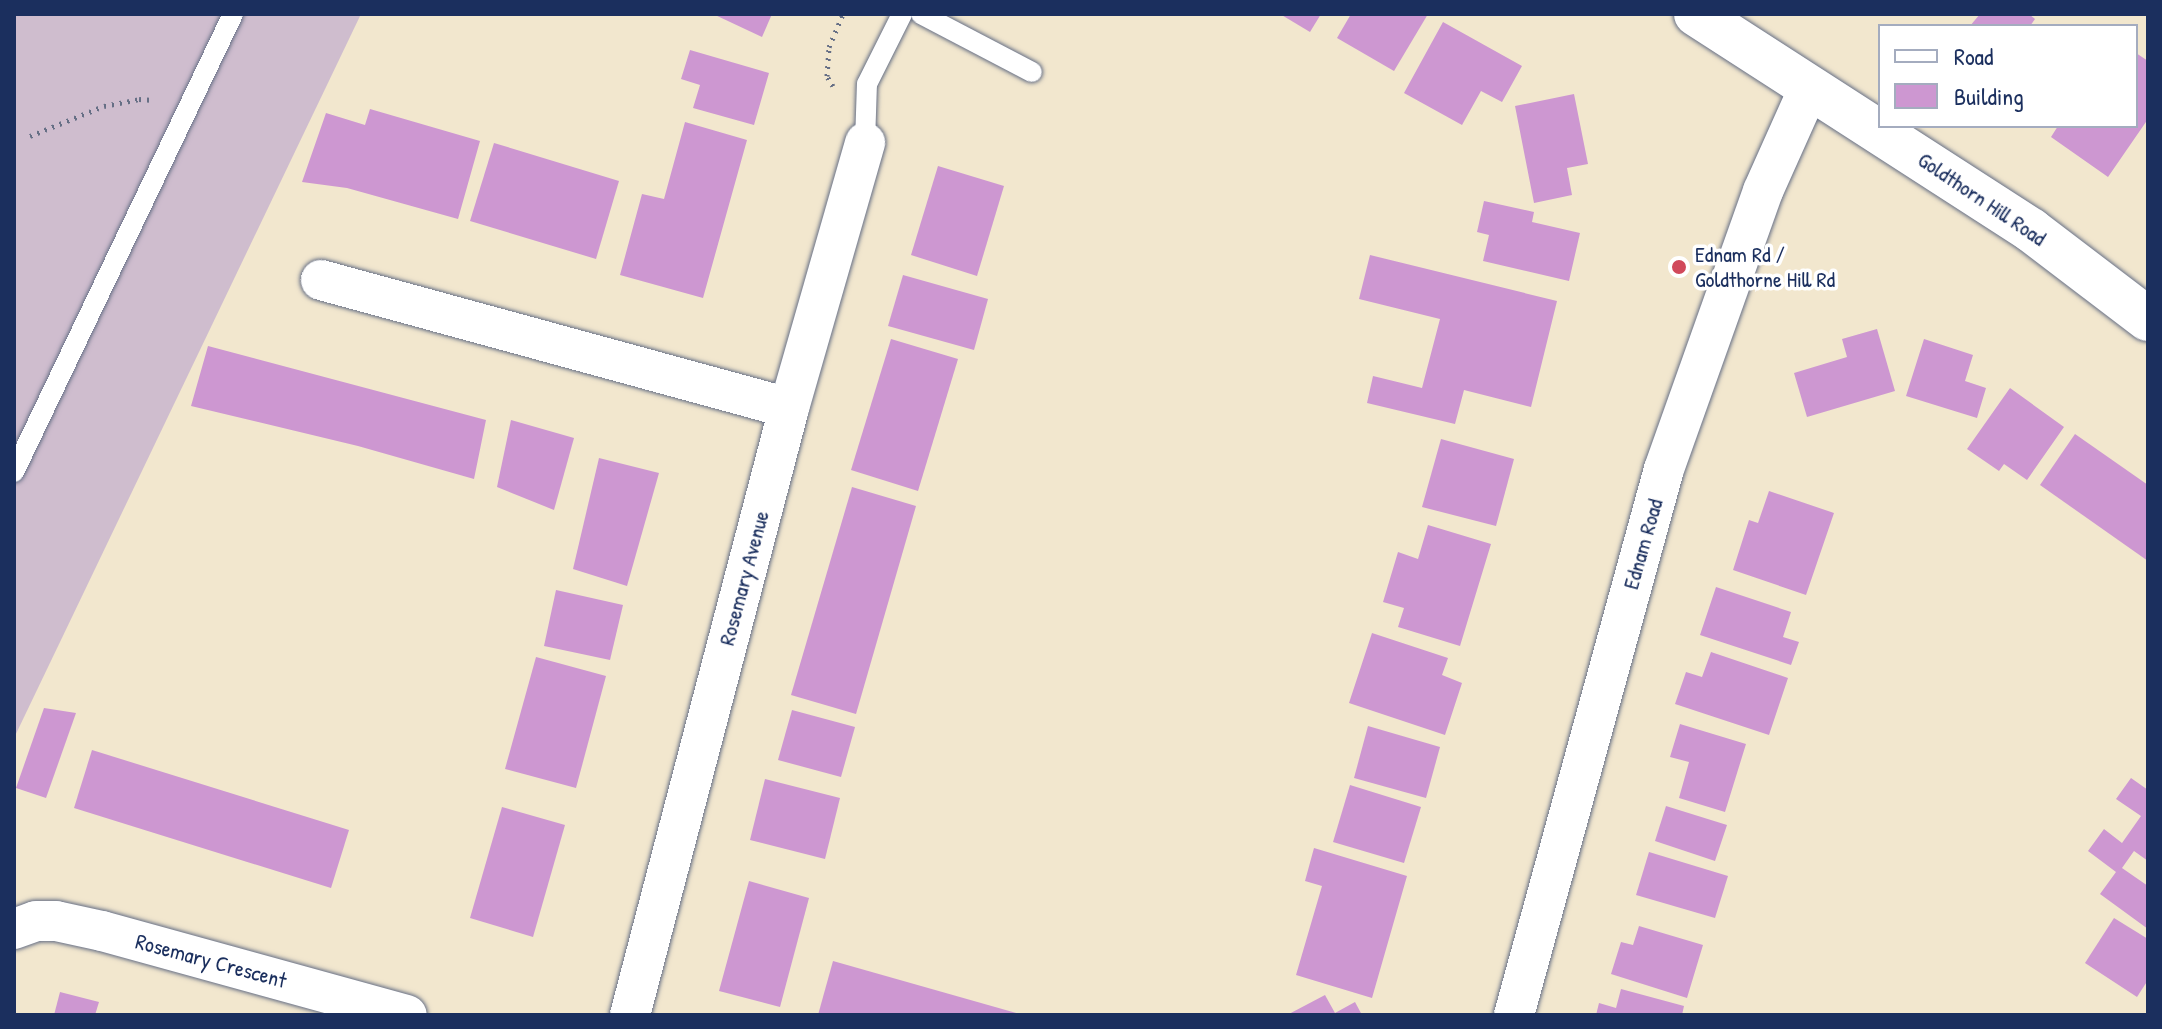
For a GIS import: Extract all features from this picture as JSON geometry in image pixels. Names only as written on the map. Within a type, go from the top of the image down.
[{"type":"main road","name":"Goldthorn Hill Road","points":[[1696,14],[2031,230],[2148,319]]},
{"type":"street","name":"Ednam Road","points":[[1514,1015],[1664,469],[1763,191],[1810,86]]},
{"type":"street","name":"Rosemary Avenue","points":[[630,1015],[789,408],[865,143]]},
{"type":"street","points":[[321,280],[789,408]]},
{"type":"street","name":"Rosemary Crescent","points":[[14,929],[36,921],[87,927],[407,1015]]},
{"type":"lane","points":[[14,472],[233,14]]},
{"type":"lane","points":[[865,143],[867,84],[902,14]]},
{"type":"lane","points":[[921,14],[1032,72]]},
{"type":"path","points":[[30,136],[104,106],[139,99],[154,100],[186,113]]},
{"type":"shaded area","points":[[14,14],[361,14],[14,738]]},
{"type":"building","points":[[713,14],[772,14],[762,37]]},
{"type":"building","points":[[1280,14],[1321,14],[1310,32]]},
{"type":"building","points":[[1351,14],[1428,14],[1394,71],[1337,38]]},
{"type":"building","points":[[1980,14],[2029,14],[2035,19],[2031,24],[1972,24]]},
{"type":"building","points":[[1443,22],[1522,66],[1502,102],[1481,91],[1462,125],[1404,93]]},
{"type":"building","points":[[690,50],[769,73],[754,125],[693,108],[700,85],[681,79]]},
{"type":"building","points":[[2138,54],[2148,61],[2148,119],[2108,177],[2051,137],[2057,128],[2138,128]]},
{"type":"building","points":[[1574,94],[1588,164],[1567,168],[1572,195],[1534,203],[1515,106]]},
{"type":"building","points":[[370,109],[480,141],[458,219],[347,188],[302,182],[326,113],[365,125]]},
{"type":"building","points":[[685,122],[747,140],[703,298],[620,275],[642,194],[664,199]]},
{"type":"building","points":[[494,143],[619,181],[596,259],[470,221]]},
{"type":"building","points":[[938,166],[1004,186],[977,276],[911,255]]},
{"type":"building","points":[[1484,201],[1534,212],[1532,222],[1580,233],[1569,281],[1483,261],[1489,235],[1477,232]]},
{"type":"building","points":[[1370,255],[1557,301],[1531,407],[1464,390],[1455,424],[1367,403],[1373,376],[1422,388],[1440,319],[1359,299]]},
{"type":"building","points":[[903,275],[988,299],[974,350],[888,326]]},
{"type":"building","points":[[1877,329],[1895,391],[1807,417],[1794,373],[1847,357],[1842,339]]},
{"type":"building","points":[[891,339],[958,359],[918,491],[851,470]]},
{"type":"building","points":[[1924,339],[1973,355],[1965,381],[1986,388],[1977,418],[1906,396]]},
{"type":"building","points":[[208,346],[486,420],[474,479],[358,446],[191,406]]},
{"type":"building","points":[[2010,388],[2064,427],[2027,480],[2004,464],[1999,471],[1967,449]]},
{"type":"building","points":[[511,420],[574,438],[554,510],[497,487]]},
{"type":"building","points":[[2075,434],[2148,485],[2148,561],[2040,485]]},
{"type":"building","points":[[1441,439],[1514,459],[1496,526],[1422,507]]},
{"type":"building","points":[[599,458],[659,473],[627,586],[573,569]]},
{"type":"building","points":[[852,487],[916,506],[856,714],[791,695]]},
{"type":"building","points":[[1769,491],[1834,513],[1806,595],[1733,570],[1749,520],[1758,523]]},
{"type":"building","points":[[1428,525],[1491,544],[1460,646],[1398,627],[1404,608],[1383,602],[1398,552],[1418,559]]},
{"type":"building","points":[[1716,587],[1791,612],[1783,637],[1799,642],[1791,665],[1700,635]]},
{"type":"building","points":[[556,590],[623,605],[610,660],[544,646]]},
{"type":"building","points":[[1372,633],[1448,658],[1442,675],[1462,683],[1445,735],[1349,703]]},
{"type":"building","points":[[1711,652],[1788,678],[1769,735],[1675,704],[1686,672],[1702,677]]},
{"type":"building","points":[[536,657],[606,676],[576,788],[505,769]]},
{"type":"building","points":[[44,708],[76,713],[46,798],[16,788]]},
{"type":"building","points":[[792,710],[855,727],[841,777],[778,760]]},
{"type":"building","points":[[1680,724],[1746,744],[1725,812],[1679,798],[1689,762],[1670,757]]},
{"type":"building","points":[[1368,726],[1440,747],[1426,798],[1354,778]]},
{"type":"building","points":[[92,750],[349,830],[331,888],[74,808]]},
{"type":"building","points":[[2131,778],[2148,790],[2148,861],[2134,851],[2122,868],[2148,886],[2148,929],[2100,894],[2116,872],[2088,851],[2104,829],[2122,843],[2141,816],[2116,799]]},
{"type":"building","points":[[765,779],[840,798],[825,859],[750,840]]},
{"type":"building","points":[[1350,785],[1421,807],[1404,863],[1333,842]]},
{"type":"building","points":[[1666,806],[1727,825],[1715,861],[1655,841]]},
{"type":"building","points":[[502,807],[565,825],[533,937],[470,918]]},
{"type":"building","points":[[1314,848],[1407,876],[1372,998],[1296,975],[1322,886],[1305,881]]},
{"type":"building","points":[[1649,852],[1728,876],[1715,918],[1636,895]]},
{"type":"building","points":[[749,881],[809,898],[780,1007],[719,991]]},
{"type":"building","points":[[2114,918],[2148,939],[2148,980],[2137,997],[2085,963]]},
{"type":"building","points":[[1639,926],[1703,945],[1687,998],[1611,974],[1621,942],[1633,945]]},
{"type":"building","points":[[833,961],[1020,1014],[1020,1015],[818,1015]]},
{"type":"building","points":[[1621,989],[1684,1006],[1682,1015],[1596,1015],[1599,1003],[1616,1008]]},
{"type":"building","points":[[60,992],[99,1002],[95,1015],[54,1015]]},
{"type":"building","points":[[1325,995],[1335,1013],[1355,1002],[1362,1015],[1287,1015]]},
{"type":"place","name":"Ednam Rd / Goldthorne Hill Rd","points":[[1679,267]]}]
